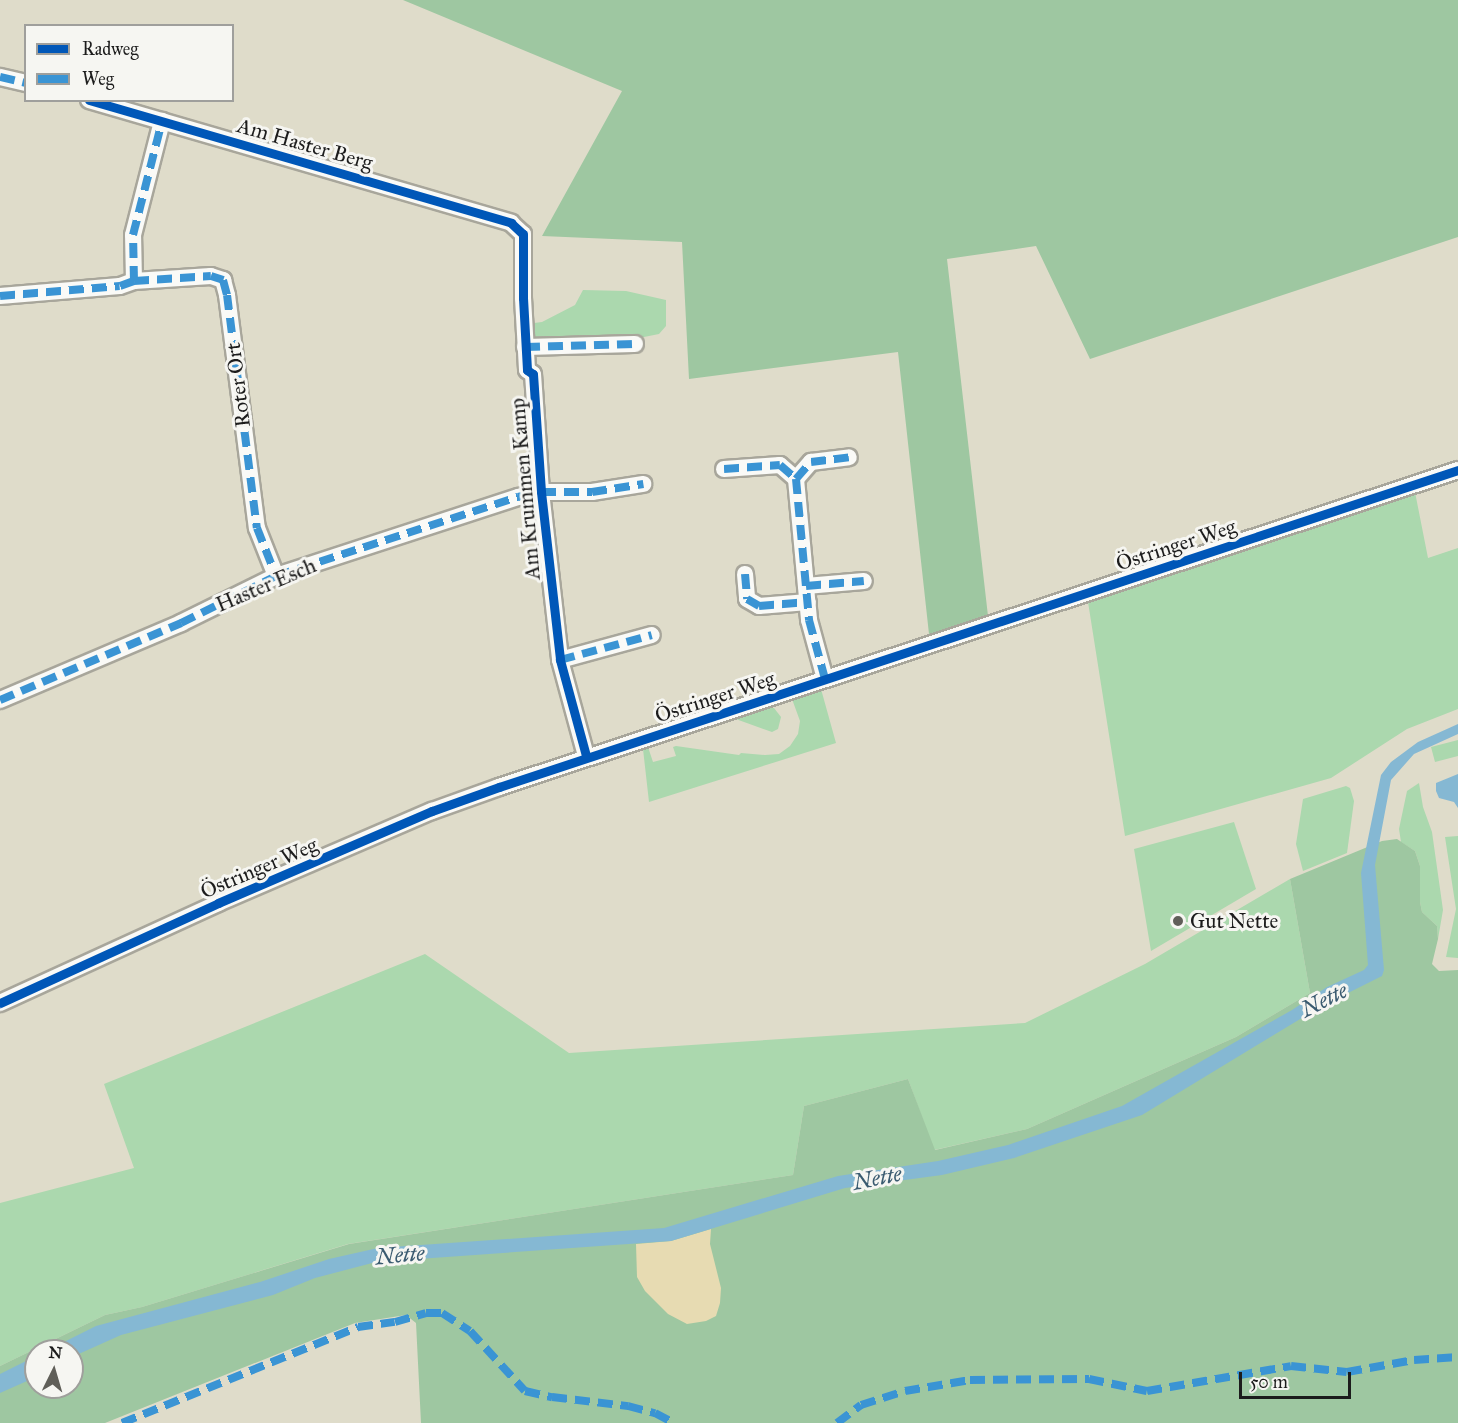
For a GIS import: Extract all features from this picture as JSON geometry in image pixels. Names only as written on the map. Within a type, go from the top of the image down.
[{"type":"street","points":[[0,77],[24,83]]},
{"type":"street","name":"Am Haster Berg","points":[[96,102],[510,224]]},
{"type":"street","points":[[134,281],[133,235],[162,121]]},
{"type":"street","name":"Am Krummen Kamp","points":[[510,224],[523,234],[525,347],[527,370],[533,374],[541,492],[560,660],[586,756]]},
{"type":"street","name":"Roter Ort","points":[[0,296],[120,286],[134,281],[211,276],[223,280],[227,295],[257,528],[276,576]]},
{"type":"street","points":[[525,347],[635,344]]},
{"type":"street","points":[[796,479],[811,462],[849,458]]},
{"type":"street","points":[[724,469],[780,465],[796,479],[809,620],[825,679]]},
{"type":"street","name":"Östringer Weg","points":[[0,1003],[218,903],[432,811],[586,756],[1458,470]]},
{"type":"street","name":"Am Krummen Kamp","points":[[541,492],[592,492],[643,484]]},
{"type":"street","name":"Haster Esch","points":[[0,700],[181,623],[276,576],[518,497],[541,492]]},
{"type":"street","points":[[745,574],[747,598],[759,606],[864,581]]},
{"type":"street","points":[[560,660],[652,636]]},
{"type":"green space","points":[[403,0],[1458,0],[1458,237],[1090,359],[1036,246],[947,259],[988,616],[929,634],[898,352],[689,379],[682,242],[542,236],[622,91]]},
{"type":"green space","points":[[583,290],[626,291],[666,300],[666,326],[659,334],[634,339],[534,341],[534,323],[542,322],[575,305]]},
{"type":"green space","points":[[1415,492],[1428,558],[1458,548],[1458,709],[1407,729],[1331,778],[1125,836],[1088,602]]},
{"type":"green space","points":[[821,689],[836,743],[649,802],[643,749],[648,747],[653,762],[676,756],[673,747],[676,746],[739,755],[741,753],[779,754],[790,746],[798,734],[800,721],[792,699]]},
{"type":"green space","points":[[768,707],[774,708],[781,717],[778,729],[772,732],[733,718]]},
{"type":"green space","points":[[1458,740],[1458,756],[1435,762],[1431,747]]},
{"type":"green space","points":[[1419,783],[1423,807],[1432,832],[1443,910],[1438,939],[1437,926],[1422,912],[1420,866],[1415,851],[1401,842],[1399,829],[1407,791]]},
{"type":"green space","points":[[1346,786],[1350,788],[1354,801],[1347,853],[1303,871],[1296,844],[1303,799]]},
{"type":"green space","points":[[1234,822],[1256,889],[1151,951],[1134,849]]},
{"type":"green space","points":[[1458,836],[1458,958],[1446,957],[1456,909],[1445,837]]},
{"type":"green space","points":[[1397,839],[1415,851],[1420,866],[1422,912],[1437,926],[1438,939],[1432,964],[1439,971],[1458,970],[1458,1423],[421,1423],[416,1323],[406,1315],[355,1323],[105,1423],[0,1423],[0,1366],[24,1354],[24,1399],[84,1399],[84,1339],[56,1339],[105,1315],[142,1307],[349,1244],[793,1175],[804,1106],[908,1079],[935,1150],[1027,1129],[1236,1037],[1310,993],[1290,879],[1382,841]]},
{"type":"green space","points":[[1290,879],[1310,993],[1236,1037],[1027,1129],[934,1150],[908,1079],[804,1106],[793,1175],[348,1244],[142,1307],[105,1315],[56,1339],[24,1339],[24,1354],[0,1366],[0,1203],[134,1168],[104,1084],[425,954],[569,1053],[1025,1023],[1145,964]]},
{"type":"sand","points":[[711,1229],[710,1244],[721,1288],[720,1303],[716,1316],[706,1321],[687,1324],[668,1314],[645,1291],[637,1277],[636,1244],[671,1241]]},
{"type":"water","name":"Nette","points":[[1458,724],[1458,734],[1414,754],[1391,780],[1375,865],[1384,970],[1382,976],[1320,1007],[1142,1115],[1014,1158],[942,1175],[845,1188],[671,1241],[376,1262],[315,1278],[273,1295],[121,1335],[84,1352],[84,1339],[70,1339],[96,1326],[260,1282],[329,1259],[378,1248],[664,1228],[838,1176],[938,1161],[1008,1145],[1122,1106],[1292,1010],[1327,987],[1364,970],[1368,965],[1361,873],[1381,775],[1391,762],[1418,742]]},
{"type":"water","points":[[1458,774],[1458,808],[1454,802],[1439,798],[1436,783]]},
{"type":"water","points":[[24,1362],[24,1382],[0,1393],[0,1374]]},
{"type":"marked path","points":[[0,77],[24,83]]},
{"type":"marked path","points":[[134,281],[133,235],[162,121]]},
{"type":"marked path","points":[[0,296],[120,286],[134,281],[211,276],[223,280],[227,295],[257,528],[276,576]]},
{"type":"marked path","points":[[525,347],[635,344]]},
{"type":"marked path","points":[[796,479],[811,462],[849,457]]},
{"type":"marked path","points":[[724,469],[780,465],[796,479],[809,620],[825,679]]},
{"type":"marked path","points":[[0,700],[181,623],[276,576],[518,497],[541,492],[592,492],[643,484]]},
{"type":"marked path","points":[[745,574],[747,599],[759,606],[808,602]]},
{"type":"marked path","points":[[806,586],[864,581]]},
{"type":"marked path","points":[[560,660],[652,635]]},
{"type":"marked path","points":[[122,1423],[358,1327],[395,1322],[426,1313],[442,1313],[470,1331],[525,1391],[552,1397],[628,1406],[655,1413],[674,1423]]},
{"type":"marked path","points":[[837,1423],[861,1405],[905,1391],[970,1380],[1089,1379],[1147,1391],[1291,1366],[1347,1372],[1414,1360],[1458,1357]]},
{"type":"cycle path","points":[[96,102],[511,223],[523,234],[523,298],[527,370],[533,374],[541,492],[560,660],[586,756]]},
{"type":"cycle path","points":[[0,1003],[218,903],[432,811],[1458,470]]},
{"type":"place","name":"Gut Nette","points":[[1178,921]]}]
